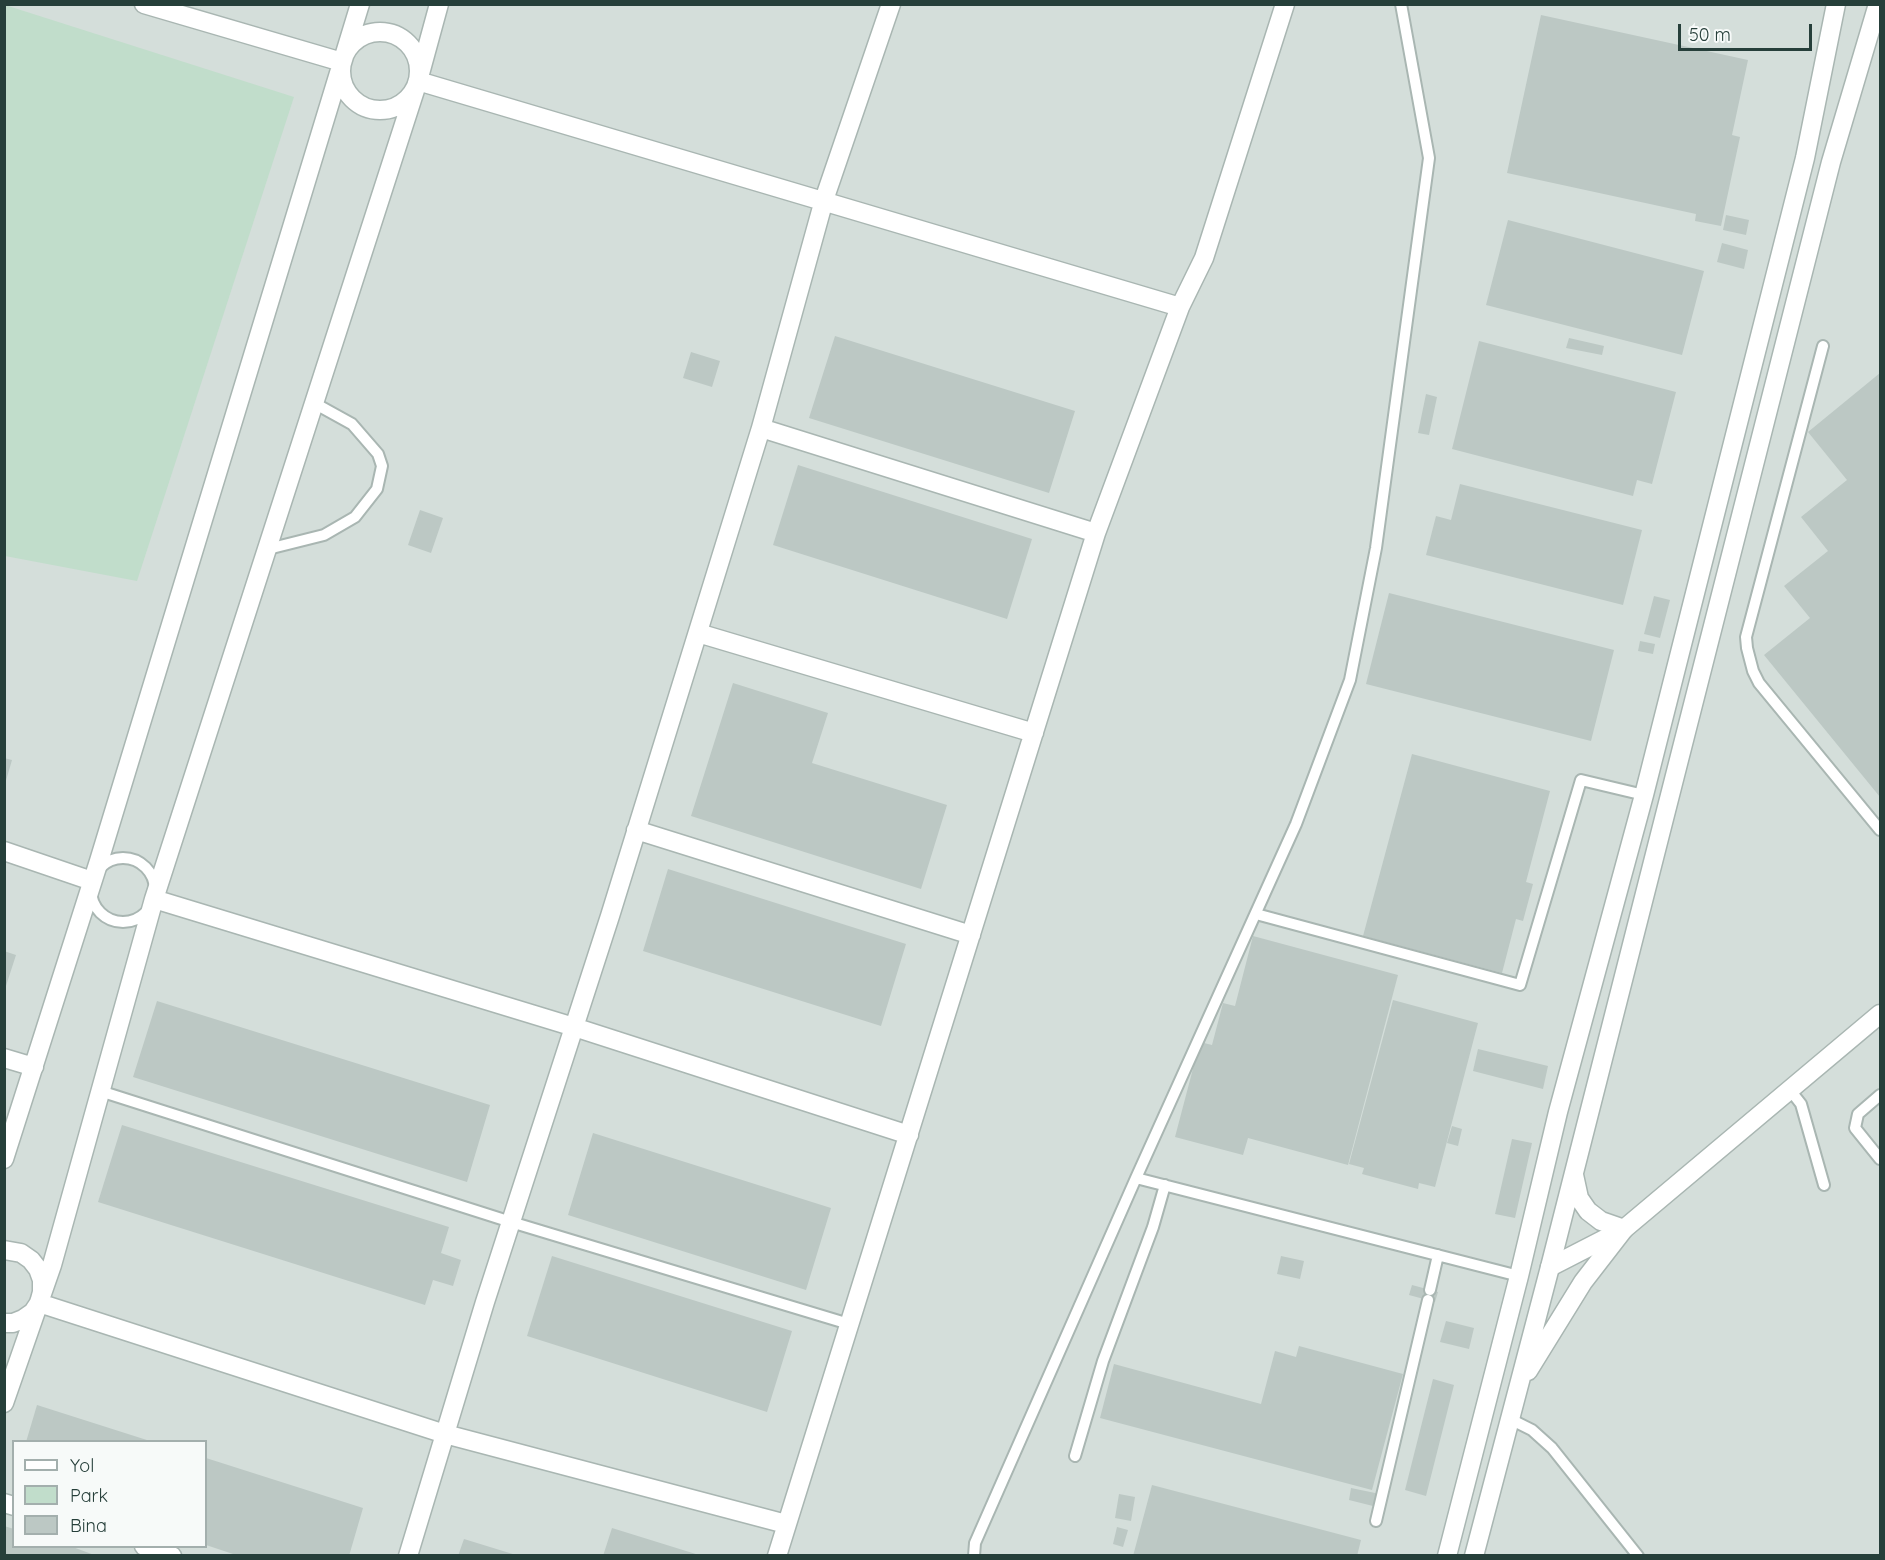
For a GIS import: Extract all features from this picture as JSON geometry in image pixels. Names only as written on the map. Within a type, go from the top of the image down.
[{"type":"street","points":[[144,4],[342,62]]},
{"type":"street","points":[[4,1159],[93,881],[360,4]]},
{"type":"street","points":[[4,1403],[52,1265],[154,899],[418,81],[439,4]]},
{"type":"street","points":[[408,1556],[761,428],[824,200],[891,4]]},
{"type":"street","points":[[777,1556],[1096,533],[1180,307],[1204,258],[1285,4]]},
{"type":"street","points":[[1447,1556],[1519,1276],[1558,1112],[1644,795],[1805,158],[1836,4]]},
{"type":"street","points":[[1474,1556],[1550,1267],[1831,162],[1878,4]]},
{"type":"street","points":[[373,32],[395,34],[412,48],[419,70],[418,81],[406,100],[397,106],[376,110],[365,107],[348,93],[341,73],[342,62],[346,51],[362,36],[373,32]]},
{"type":"street","points":[[418,81],[1180,307]]},
{"type":"street","points":[[761,428],[1096,533]]},
{"type":"street","points":[[698,633],[1034,733]]},
{"type":"street","points":[[1644,795],[1668,802]]},
{"type":"street","points":[[636,830],[971,934]]},
{"type":"street","points":[[4,851],[93,881]]},
{"type":"street","points":[[154,899],[574,1027],[909,1135]]},
{"type":"street","points":[[1517,1391],[1583,1281],[1624,1229],[1881,1014]]},
{"type":"street","points":[[4,1058],[34,1067]]},
{"type":"street","points":[[1573,1170],[1579,1198],[1588,1210],[1601,1221],[1624,1229]]},
{"type":"street","points":[[1519,1276],[1550,1267],[1624,1229]]},
{"type":"street","points":[[4,1250],[21,1253],[31,1260],[42,1280],[39,1303],[33,1312],[13,1323],[4,1323]]},
{"type":"street","points":[[39,1303],[445,1434],[786,1524]]},
{"type":"street","points":[[1485,1406],[1510,1419]]},
{"type":"street","points":[[150,1548],[172,1556]]},
{"type":"lane","points":[[974,1556],[975,1543],[1296,824],[1350,680],[1376,548],[1429,158],[1401,4]]},
{"type":"lane","points":[[1823,346],[1746,637],[1747,648],[1759,683],[1881,830]]},
{"type":"lane","points":[[268,549],[324,535],[355,518],[377,489],[382,466],[378,454],[352,424],[314,403]]},
{"type":"lane","points":[[1256,914],[1520,985],[1581,780],[1644,795]]},
{"type":"lane","points":[[132,859],[149,870],[154,879],[156,889],[154,899],[150,908],[134,920],[114,921],[105,916],[93,901],[91,891],[93,881],[97,872],[112,860],[132,859]]},
{"type":"lane","points":[[1790,1090],[1801,1104],[1824,1185]]},
{"type":"lane","points":[[100,1091],[511,1222],[849,1324]]},
{"type":"lane","points":[[1881,1095],[1858,1114],[1855,1128],[1881,1159]]},
{"type":"lane","points":[[1136,1178],[1519,1276]]},
{"type":"lane","points":[[1075,1456],[1103,1361],[1153,1227],[1165,1185]]},
{"type":"lane","points":[[1376,1521],[1438,1256]]},
{"type":"lane","points":[[1510,1419],[1532,1430],[1552,1449],[1638,1556]]},
{"type":"shaded area","points":[[5,5],[1880,5],[1880,1555],[5,1556]]},
{"type":"green space","points":[[5,5],[294,97],[137,581],[5,556]]},
{"type":"building","points":[[1541,15],[1748,60],[1732,135],[1740,137],[1721,226],[1695,221],[1696,214],[1507,173]]},
{"type":"building","points":[[1726,215],[1749,220],[1746,235],[1723,230]]},
{"type":"building","points":[[1508,220],[1704,271],[1682,355],[1486,305]]},
{"type":"building","points":[[1722,243],[1748,250],[1744,269],[1717,262]]},
{"type":"building","points":[[835,336],[1075,411],[1049,493],[809,418]]},
{"type":"building","points":[[1569,338],[1604,346],[1602,355],[1566,348]]},
{"type":"building","points":[[1479,341],[1676,392],[1652,484],[1637,480],[1633,496],[1452,449]]},
{"type":"building","points":[[691,352],[720,361],[712,387],[683,378]]},
{"type":"building","points":[[1880,373],[1880,797],[1764,655],[1810,618],[1784,586],[1828,551],[1801,517],[1847,480],[1808,432]]},
{"type":"building","points":[[1426,394],[1437,397],[1429,435],[1418,433]]},
{"type":"building","points":[[798,465],[1032,539],[1007,619],[773,545]]},
{"type":"building","points":[[1460,484],[1642,530],[1623,605],[1426,555],[1436,516],[1451,520]]},
{"type":"building","points":[[420,510],[443,518],[431,553],[408,545]]},
{"type":"building","points":[[1389,593],[1614,650],[1591,741],[1366,684]]},
{"type":"building","points":[[1654,596],[1670,600],[1660,638],[1644,634]]},
{"type":"building","points":[[1640,641],[1655,644],[1653,654],[1638,651]]},
{"type":"building","points":[[733,683],[828,713],[812,763],[947,805],[921,889],[691,816]]},
{"type":"building","points":[[1412,754],[1550,791],[1526,882],[1533,884],[1523,921],[1516,919],[1502,973],[1363,936]]},
{"type":"building","points":[[4,758],[12,760],[5,784],[4,784]]},
{"type":"building","points":[[668,869],[906,944],[881,1026],[643,951]]},
{"type":"building","points":[[1253,936],[1398,975],[1348,1165],[1248,1138],[1243,1155],[1175,1137],[1200,1042],[1212,1045],[1223,1003],[1235,1006]]},
{"type":"building","points":[[4,951],[16,955],[5,989],[4,989]]},
{"type":"building","points":[[1393,1000],[1478,1023],[1435,1187],[1419,1183],[1418,1189],[1362,1174],[1364,1168],[1349,1164]]},
{"type":"building","points":[[157,1001],[490,1105],[467,1182],[133,1077]]},
{"type":"building","points":[[1478,1049],[1548,1066],[1543,1089],[1473,1071]]},
{"type":"building","points":[[122,1125],[449,1227],[441,1253],[461,1260],[453,1286],[433,1280],[425,1305],[98,1202]]},
{"type":"building","points":[[1452,1126],[1462,1129],[1458,1146],[1447,1143]]},
{"type":"building","points":[[593,1133],[831,1208],[806,1290],[568,1215]]},
{"type":"building","points":[[1512,1139],[1532,1143],[1515,1218],[1495,1214]]},
{"type":"building","points":[[552,1256],[792,1331],[767,1412],[527,1336]]},
{"type":"building","points":[[1281,1256],[1304,1261],[1300,1279],[1277,1274]]},
{"type":"building","points":[[1412,1285],[1438,1292],[1435,1302],[1409,1295]]},
{"type":"building","points":[[1446,1321],[1474,1328],[1469,1349],[1440,1342]]},
{"type":"building","points":[[1299,1346],[1403,1374],[1372,1490],[1100,1418],[1114,1364],[1261,1404],[1275,1351],[1296,1357]]},
{"type":"building","points":[[1433,1379],[1454,1385],[1426,1496],[1405,1490]]},
{"type":"building","points":[[37,1405],[147,1440],[27,1440]]},
{"type":"building","points":[[207,1458],[363,1508],[349,1556],[239,1556],[207,1545]]},
{"type":"building","points":[[1152,1485],[1361,1540],[1357,1556],[1133,1556]]},
{"type":"building","points":[[1351,1488],[1380,1494],[1377,1507],[1349,1500]]},
{"type":"building","points":[[1119,1494],[1135,1497],[1131,1521],[1115,1518]]},
{"type":"building","points":[[4,1526],[12,1528],[12,1548],[75,1548],[97,1556],[4,1556]]},
{"type":"building","points":[[1117,1527],[1128,1530],[1123,1547],[1113,1544]]},
{"type":"building","points":[[612,1528],[699,1555],[699,1556],[603,1556]]},
{"type":"building","points":[[464,1539],[516,1555],[516,1556],[458,1556]]}]
